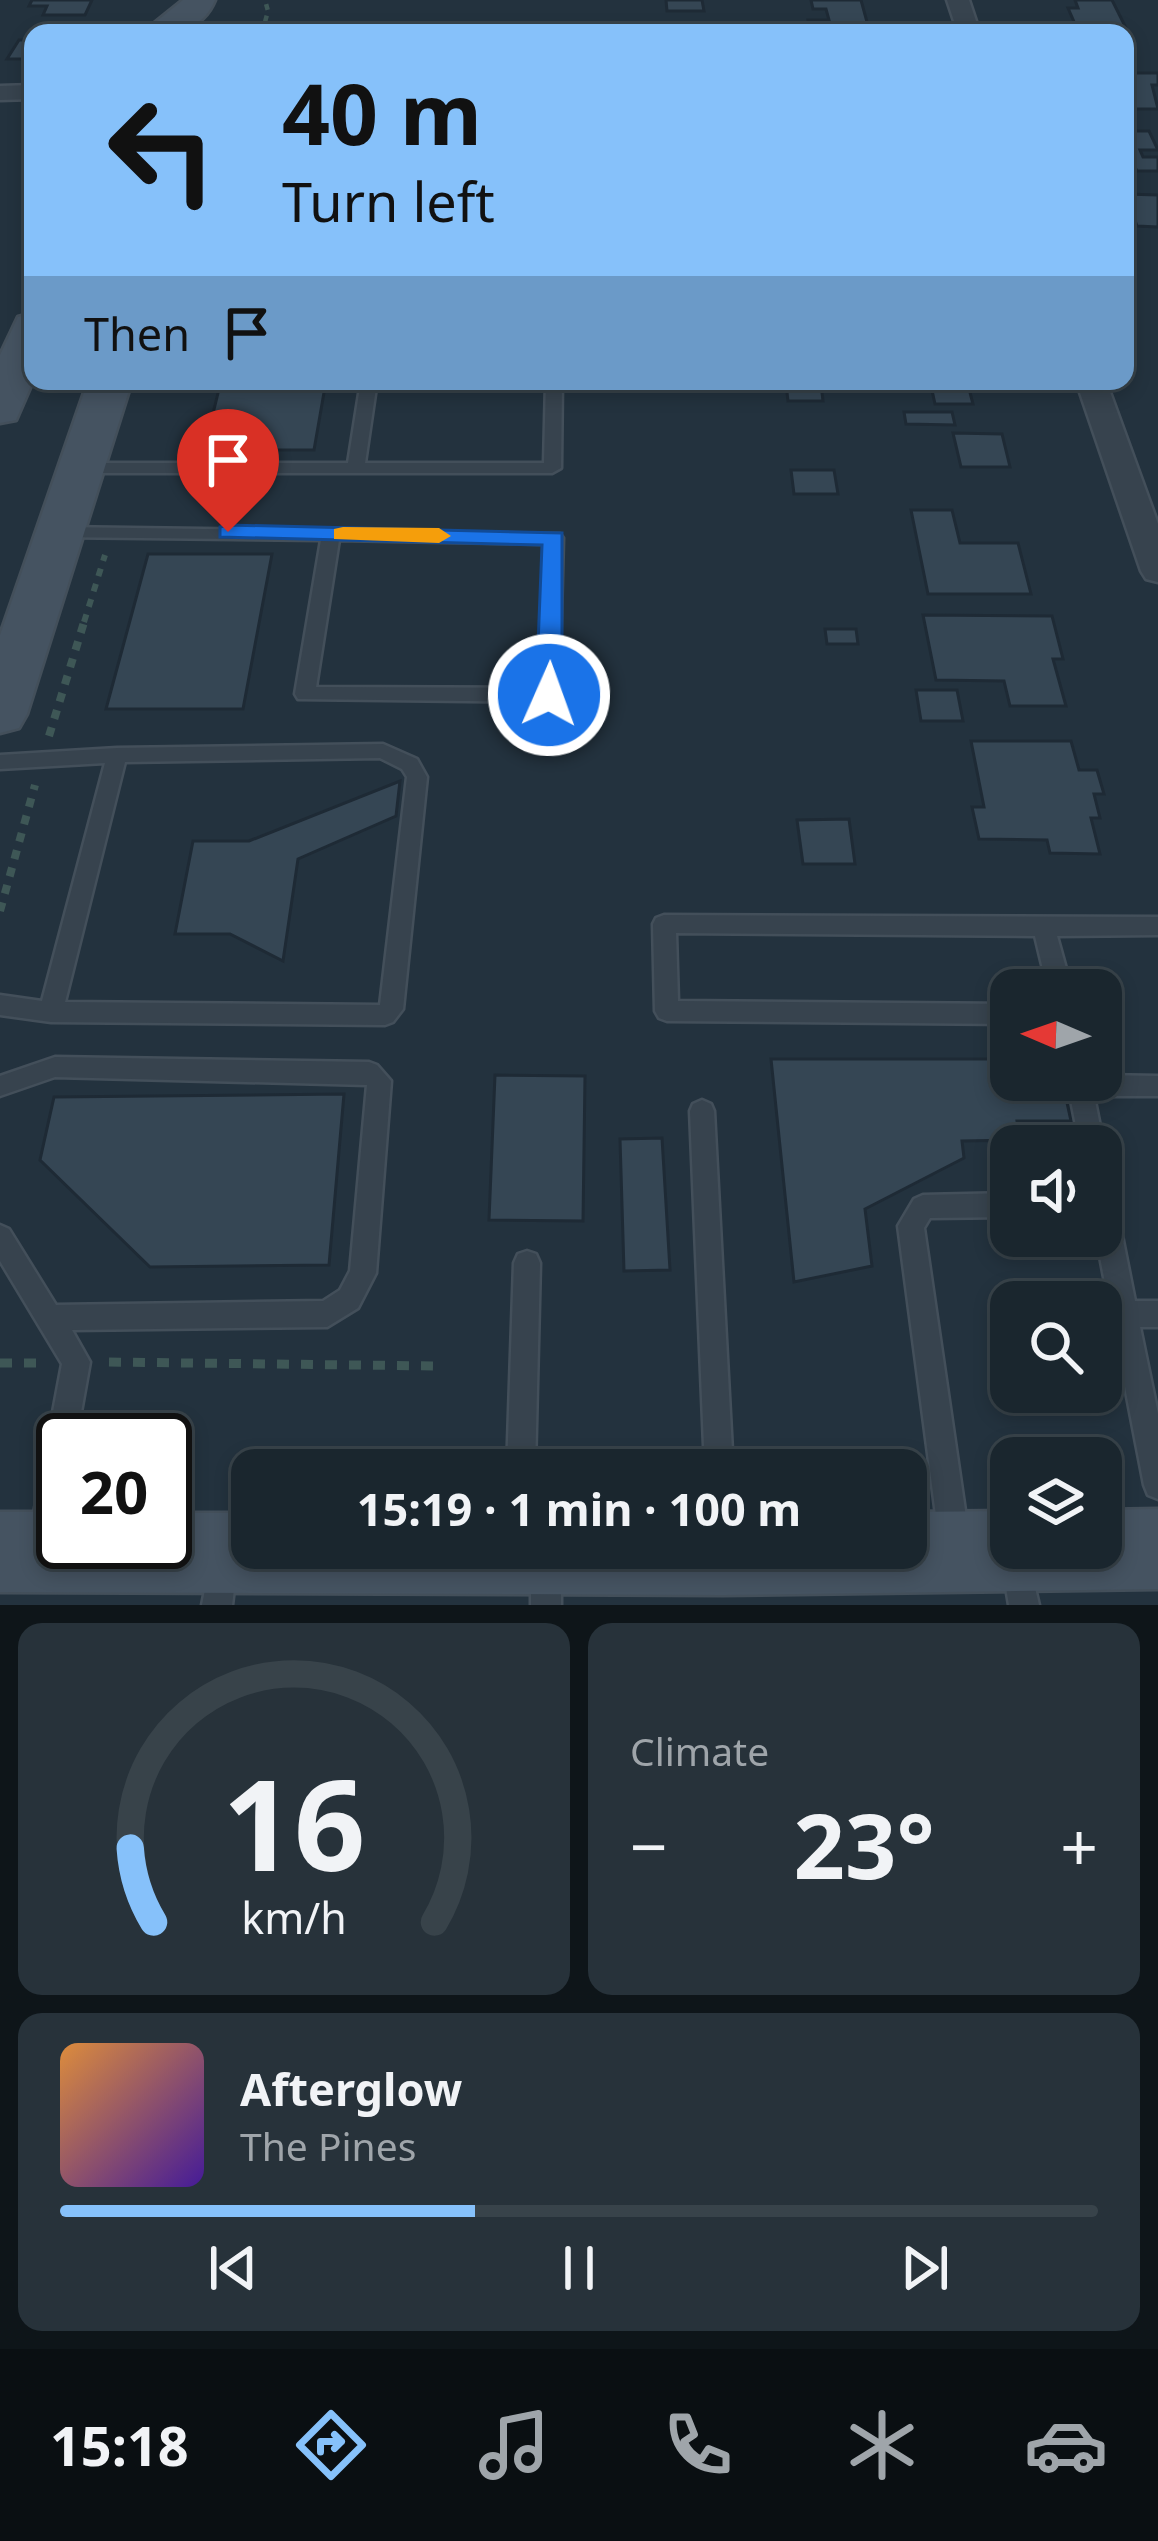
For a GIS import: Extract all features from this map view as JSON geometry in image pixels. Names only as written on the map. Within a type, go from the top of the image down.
[{"type":"main road","points":[[0,410],[24,359]]},
{"type":"main road","points":[[0,714],[107,390]]},
{"type":"main road","points":[[1122,1554],[1158,1550]]},
{"type":"main road","points":[[21,1552],[220,1579],[444,1569]]},
{"type":"main road","points":[[927,1564],[990,1568]]},
{"type":"street","points":[[1094,390],[1158,571]]},
{"type":"lane","points":[[355,470],[368,390]]},
{"type":"lane","points":[[81,468],[552,469],[554,390]]},
{"type":"lane","points":[[59,533],[331,534],[554,538],[549,695],[305,694],[331,534]]},
{"type":"lane","points":[[0,762],[117,754],[383,751],[410,764],[417,777],[391,1009],[379,1018],[51,1012],[0,1005]]},
{"type":"lane","points":[[51,1012],[117,754]]},
{"type":"lane","points":[[990,1014],[667,1012],[664,924],[1158,926]]},
{"type":"lane","points":[[1044,927],[1055,969]]},
{"type":"lane","points":[[0,1086],[55,1067],[369,1072],[379,1081],[363,1273],[349,1300],[327,1314],[49,1318]]},
{"type":"lane","points":[[1122,1084],[1158,1086]]},
{"type":"lane","points":[[702,1111],[718,1449]]},
{"type":"lane","points":[[990,1205],[923,1207],[911,1226],[990,1537]]},
{"type":"lane","points":[[0,1238],[76,1362],[21,1552]]},
{"type":"lane","points":[[1113,1257],[1158,1485]]},
{"type":"lane","points":[[522,1449],[527,1263]]},
{"type":"lane","points":[[1124,1314],[1158,1315]]},
{"type":"path","points":[[0,910],[112,533]]},
{"type":"path","points":[[0,1363],[438,1366]]},
{"type":"building","points":[[32,0],[92,0],[85,15],[43,15],[47,6],[29,6]]},
{"type":"building","points":[[666,0],[702,0],[704,11],[667,11]]},
{"type":"building","points":[[811,0],[861,0],[868,24],[809,24],[808,20],[829,20],[826,9],[813,9]]},
{"type":"building","points":[[1075,0],[1112,0],[1124,24],[1075,24],[1068,8],[1078,8]]},
{"type":"building","points":[[19,40],[24,40],[24,59],[7,59]]},
{"type":"building","points":[[1134,73],[1158,73],[1158,85],[1152,85],[1158,109],[1134,109]]},
{"type":"building","points":[[1134,131],[1149,131],[1158,150],[1140,150],[1143,157],[1158,157],[1158,171],[1137,171]]},
{"type":"building","points":[[1134,194],[1158,195],[1158,227],[1137,226]]},
{"type":"building","points":[[219,390],[324,390],[314,450],[204,450]]},
{"type":"building","points":[[787,390],[822,390],[823,401],[788,401]]},
{"type":"building","points":[[932,390],[969,390],[973,404],[935,404]]},
{"type":"building","points":[[904,412],[952,412],[955,425],[906,424]]},
{"type":"building","points":[[953,433],[1002,434],[1010,467],[961,467]]},
{"type":"building","points":[[791,470],[834,470],[838,494],[794,494]]},
{"type":"building","points":[[911,510],[952,510],[960,543],[1018,543],[1031,594],[928,594]]},
{"type":"building","points":[[148,554],[272,554],[243,709],[106,709]]},
{"type":"building","points":[[923,615],[1052,616],[1063,659],[1053,659],[1066,706],[1010,706],[1004,681],[936,680]]},
{"type":"building","points":[[825,629],[856,629],[858,644],[827,644]]},
{"type":"building","points":[[916,690],[957,690],[963,721],[921,721]]},
{"type":"building","points":[[971,741],[1071,741],[1079,770],[1097,770],[1104,794],[1094,794],[1100,818],[1091,818],[1100,854],[1050,853],[1047,840],[979,839],[972,807],[984,807]]},
{"type":"building","points":[[400,781],[396,816],[298,859],[283,961],[230,934],[175,934],[193,841],[249,841]]},
{"type":"building","points":[[849,819],[855,864],[803,864],[797,820]]},
{"type":"building","points":[[771,1059],[990,1059],[990,1101],[1067,1101],[1071,1121],[990,1125],[990,1141],[962,1141],[964,1158],[865,1209],[872,1266],[794,1282]]},
{"type":"building","points":[[495,1075],[585,1076],[583,1221],[489,1220]]},
{"type":"building","points":[[344,1094],[329,1265],[150,1267],[40,1160],[54,1097]]},
{"type":"building","points":[[662,1138],[670,1270],[624,1271],[620,1139]]},
{"type":"slow traffic","points":[[343,534],[439,536]]},
{"type":"route","points":[[228,532],[554,538],[549,695]]}]
